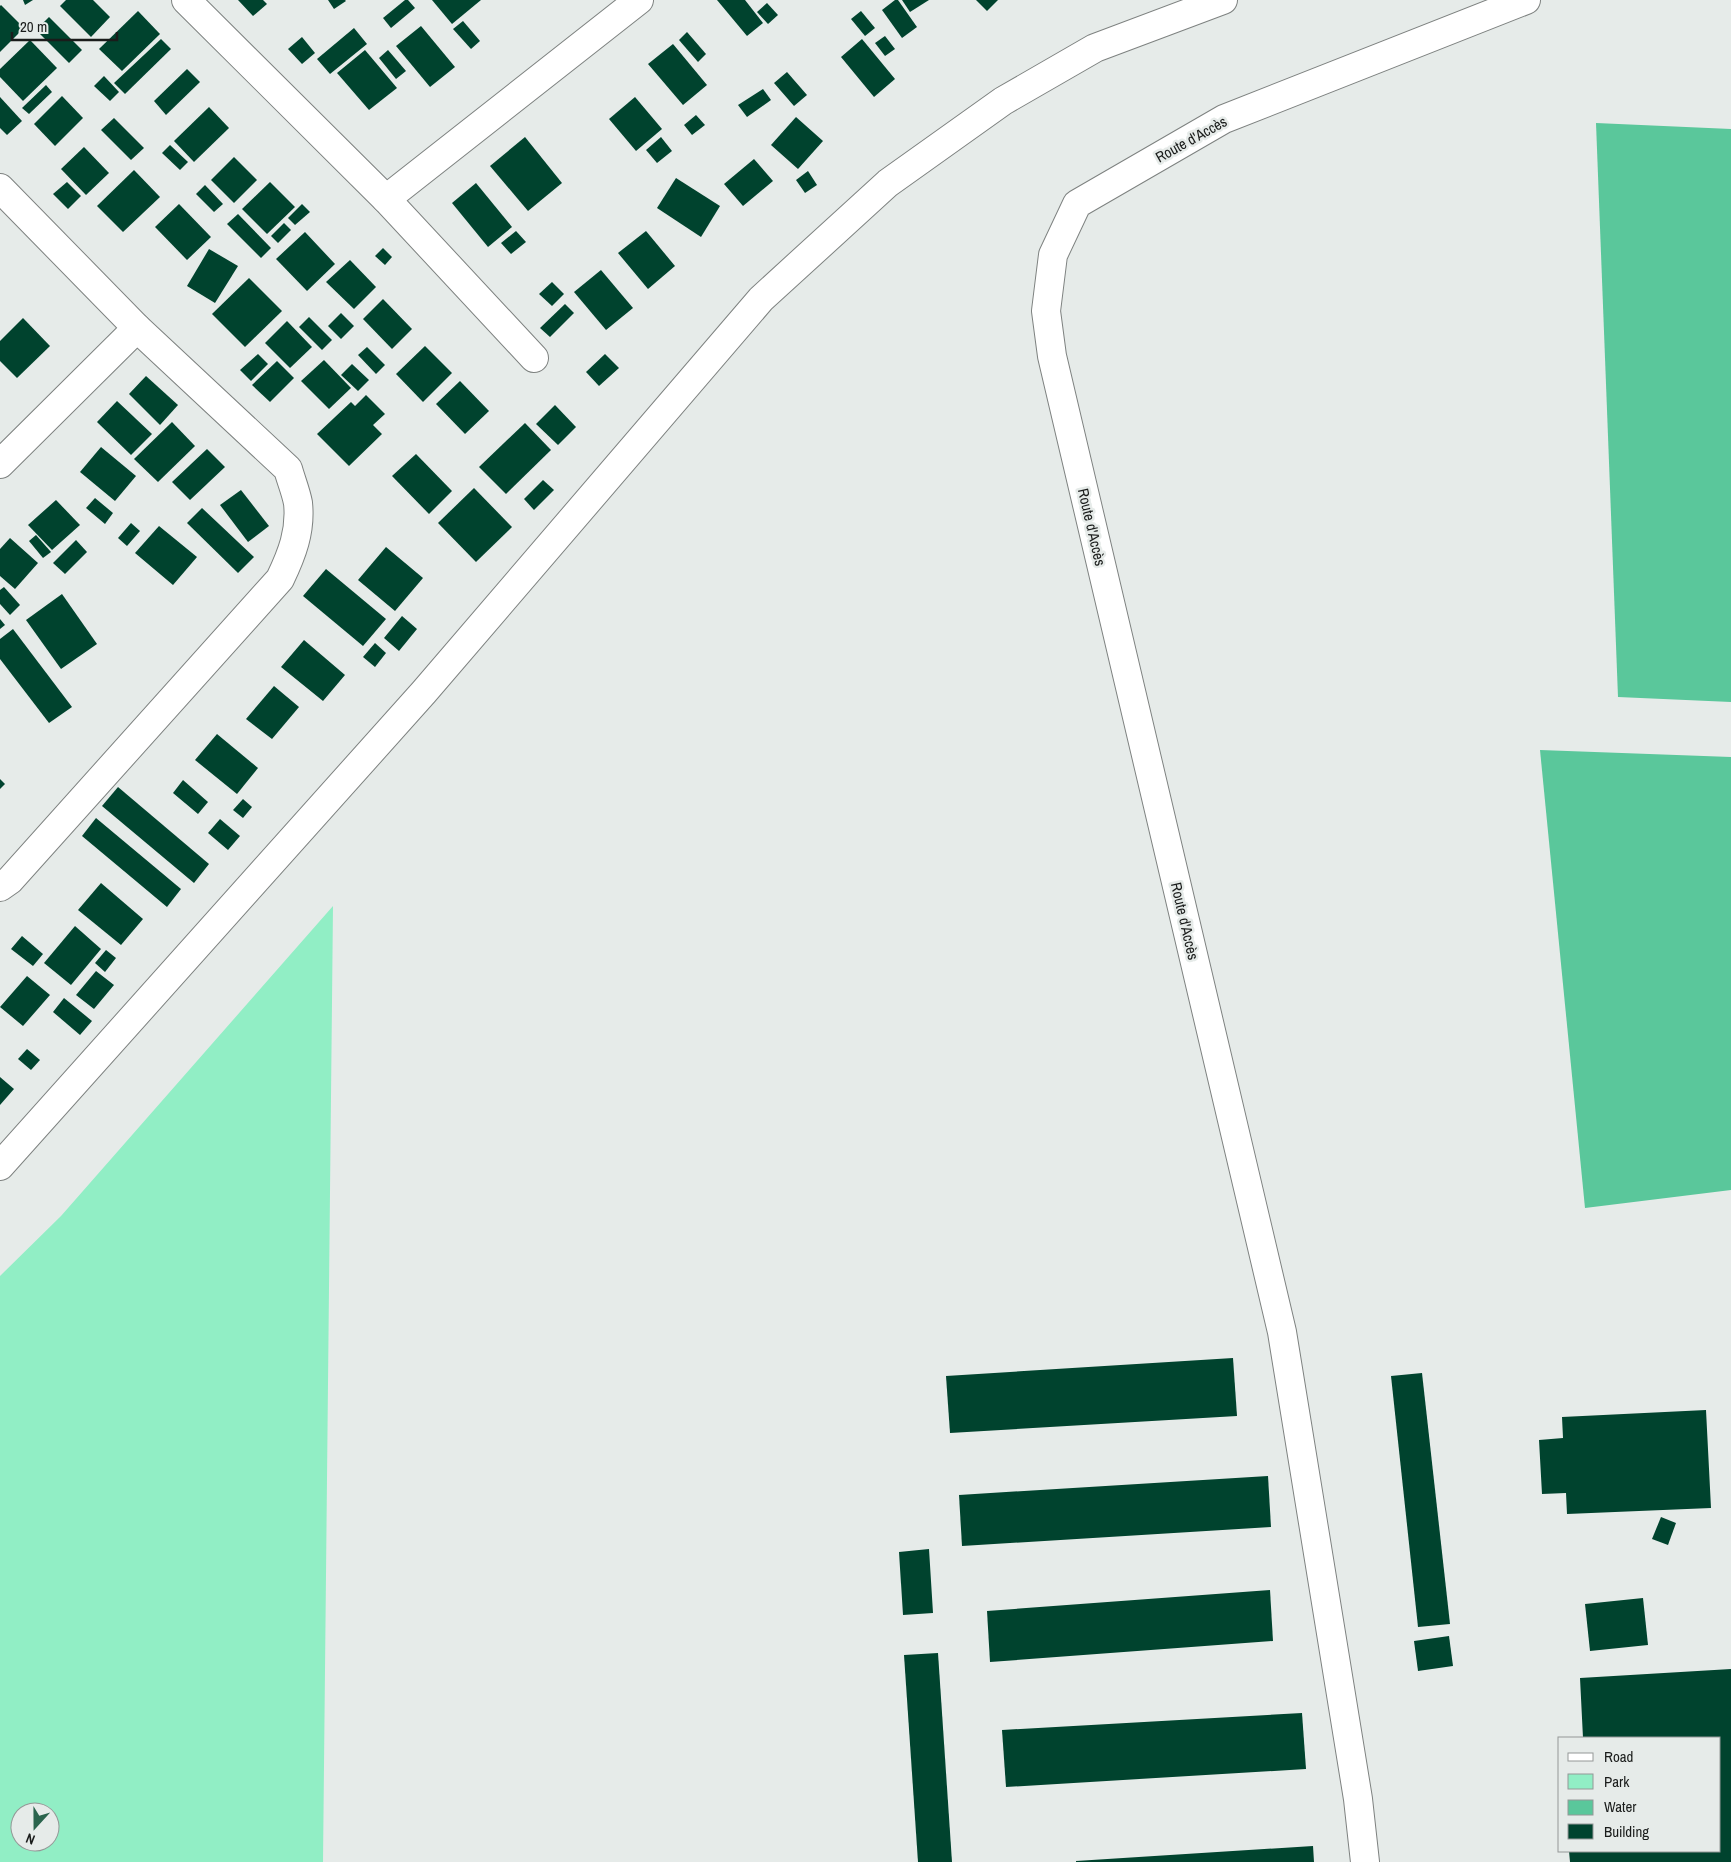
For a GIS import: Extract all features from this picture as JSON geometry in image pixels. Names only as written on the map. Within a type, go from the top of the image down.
[{"type":"street","points":[[186,0],[386,200],[534,358]]},
{"type":"street","points":[[386,200],[639,0]]},
{"type":"street","points":[[0,1166],[424,692],[761,299],[888,183],[1003,101],[1094,48],[1223,0]]},
{"type":"street","name":"Route d'Accès","points":[[1365,1862],[1358,1799],[1282,1332],[1052,356],[1046,311],[1053,255],[1077,204],[1224,119],[1526,0]]},
{"type":"street","points":[[0,188],[137,328],[288,469],[298,502],[298,529],[292,556],[280,579],[16,873],[0,887]]},
{"type":"street","points":[[0,464],[137,328]]},
{"type":"green space","points":[[333,906],[323,1862],[0,1862],[0,1276],[61,1216]]},
{"type":"water","points":[[1596,123],[1731,129],[1731,702],[1618,697]]},
{"type":"water","points":[[1540,750],[1731,757],[1731,1190],[1585,1208]]},
{"type":"building","points":[[23,0],[33,0],[25,5]]},
{"type":"building","points":[[66,0],[93,0],[110,17],[91,37],[60,6]]},
{"type":"building","points":[[238,0],[263,0],[267,4],[253,16]]},
{"type":"building","points":[[328,0],[345,0],[346,1],[334,9]]},
{"type":"building","points":[[405,0],[408,0],[415,8],[391,28],[383,18]]},
{"type":"building","points":[[432,0],[481,0],[452,24]]},
{"type":"building","points":[[717,0],[745,0],[763,23],[747,36]]},
{"type":"building","points":[[895,0],[898,0],[917,27],[902,38],[882,10]]},
{"type":"building","points":[[902,0],[929,0],[910,12]]},
{"type":"building","points":[[976,0],[998,0],[987,11]]},
{"type":"building","points":[[767,3],[778,15],[768,24],[757,12]]},
{"type":"building","points":[[0,6],[24,28],[0,52]]},
{"type":"building","points":[[138,11],[160,34],[122,71],[99,49]]},
{"type":"building","points":[[861,11],[875,28],[865,36],[851,19]]},
{"type":"building","points":[[49,17],[82,50],[69,63],[36,30]]},
{"type":"building","points":[[463,21],[480,41],[471,49],[453,29]]},
{"type":"building","points":[[421,26],[455,67],[430,87],[396,46]]},
{"type":"building","points":[[354,28],[367,44],[330,74],[317,59]]},
{"type":"building","points":[[687,32],[706,54],[698,62],[679,40]]},
{"type":"building","points":[[885,36],[895,49],[885,56],[875,43]]},
{"type":"building","points":[[302,37],[315,53],[302,64],[288,49]]},
{"type":"building","points":[[161,39],[171,49],[125,94],[114,83]]},
{"type":"building","points":[[862,39],[895,79],[874,97],[841,57]]},
{"type":"building","points":[[30,40],[57,68],[23,101],[0,77],[0,69]]},
{"type":"building","points":[[673,44],[707,85],[683,105],[648,64]]},
{"type":"building","points":[[365,50],[397,88],[369,110],[337,73]]},
{"type":"building","points":[[388,50],[406,71],[396,79],[379,58]]},
{"type":"building","points":[[187,69],[200,82],[166,115],[154,101]]},
{"type":"building","points":[[787,72],[807,95],[794,106],[774,83]]},
{"type":"building","points":[[104,76],[119,92],[110,101],[94,86]]},
{"type":"building","points":[[46,85],[52,92],[29,114],[22,108]]},
{"type":"building","points":[[763,89],[771,100],[747,117],[738,105]]},
{"type":"building","points":[[62,96],[83,118],[55,146],[34,124]]},
{"type":"building","points":[[0,97],[22,121],[7,135],[0,128]]},
{"type":"building","points":[[635,97],[662,129],[636,151],[609,119]]},
{"type":"building","points":[[209,107],[229,128],[194,162],[174,141]]},
{"type":"building","points":[[696,115],[705,125],[692,135],[684,125]]},
{"type":"building","points":[[796,117],[823,141],[798,169],[771,145]]},
{"type":"building","points":[[114,118],[144,148],[131,160],[101,130]]},
{"type":"building","points":[[525,137],[562,183],[528,211],[490,166]]},
{"type":"building","points":[[661,137],[672,151],[657,163],[646,150]]},
{"type":"building","points":[[170,145],[188,162],[180,170],[162,153]]},
{"type":"building","points":[[84,147],[109,173],[86,195],[61,169]]},
{"type":"building","points":[[234,157],[257,180],[234,203],[211,180]]},
{"type":"building","points":[[754,159],[773,181],[743,206],[724,184]]},
{"type":"building","points":[[134,170],[160,197],[123,232],[97,206]]},
{"type":"building","points":[[808,171],[817,185],[805,193],[796,180]]},
{"type":"building","points":[[676,178],[720,206],[701,237],[657,208]]},
{"type":"building","points":[[67,182],[81,196],[68,209],[53,194]]},
{"type":"building","points":[[270,182],[295,207],[267,234],[242,209]]},
{"type":"building","points":[[476,183],[512,227],[488,247],[452,203]]},
{"type":"building","points":[[205,185],[223,204],[214,212],[196,194]]},
{"type":"building","points":[[179,204],[211,237],[187,260],[155,227]]},
{"type":"building","points":[[302,204],[310,212],[295,225],[288,218]]},
{"type":"building","points":[[238,214],[271,248],[261,258],[227,224]]},
{"type":"building","points":[[284,223],[291,230],[278,243],[271,236]]},
{"type":"building","points":[[516,231],[526,242],[511,254],[501,243]]},
{"type":"building","points":[[646,231],[675,266],[648,289],[618,253]]},
{"type":"building","points":[[305,232],[335,264],[307,291],[276,259]]},
{"type":"building","points":[[383,248],[392,257],[385,265],[375,256]]},
{"type":"building","points":[[209,249],[238,266],[215,303],[187,286]]},
{"type":"building","points":[[350,260],[376,287],[354,309],[326,282]]},
{"type":"building","points":[[601,270],[633,308],[606,330],[574,292]]},
{"type":"building","points":[[249,278],[282,311],[245,347],[212,314]]},
{"type":"building","points":[[552,282],[564,294],[552,306],[539,294]]},
{"type":"building","points":[[383,299],[412,329],[392,349],[363,319]]},
{"type":"building","points":[[565,304],[574,313],[550,337],[540,328]]},
{"type":"building","points":[[341,313],[354,326],[341,339],[328,326]]},
{"type":"building","points":[[309,317],[332,340],[322,350],[299,327]]},
{"type":"building","points":[[23,318],[50,346],[17,378],[0,361],[0,341]]},
{"type":"building","points":[[287,321],[312,347],[290,368],[265,343]]},
{"type":"building","points":[[425,346],[452,373],[423,402],[396,374]]},
{"type":"building","points":[[367,347],[385,365],[376,374],[358,355]]},
{"type":"building","points":[[258,354],[268,364],[251,381],[240,370]]},
{"type":"building","points":[[605,354],[619,368],[599,386],[586,372]]},
{"type":"building","points":[[324,360],[351,388],[329,409],[301,381]]},
{"type":"building","points":[[277,361],[294,378],[270,402],[252,385]]},
{"type":"building","points":[[352,364],[369,380],[358,391],[341,375]]},
{"type":"building","points":[[146,376],[178,405],[160,425],[129,394]]},
{"type":"building","points":[[460,381],[489,411],[465,434],[436,404]]},
{"type":"building","points":[[366,395],[385,414],[373,425],[382,434],[349,466],[317,434],[351,402],[355,406]]},
{"type":"building","points":[[117,401],[152,434],[131,455],[97,422]]},
{"type":"building","points":[[555,405],[576,427],[558,445],[536,424]]},
{"type":"building","points":[[172,422],[195,446],[158,482],[134,459]]},
{"type":"building","points":[[525,423],[551,450],[506,494],[479,467]]},
{"type":"building","points":[[101,447],[136,476],[115,501],[80,472]]},
{"type":"building","points":[[207,449],[225,467],[190,500],[172,482]]},
{"type":"building","points":[[416,454],[452,491],[429,514],[392,476]]},
{"type":"building","points":[[543,480],[554,490],[534,510],[524,499]]},
{"type":"building","points":[[474,488],[512,527],[476,562],[438,523]]},
{"type":"building","points":[[241,490],[269,526],[248,542],[220,505]]},
{"type":"building","points":[[95,498],[113,513],[105,524],[86,508]]},
{"type":"building","points":[[56,500],[80,525],[52,550],[28,525]]},
{"type":"building","points":[[202,508],[254,557],[238,573],[187,523]]},
{"type":"building","points":[[131,523],[140,531],[127,546],[118,538]]},
{"type":"building","points":[[159,526],[197,557],[173,585],[135,553]]},
{"type":"building","points":[[36,535],[51,552],[43,558],[29,541]]},
{"type":"building","points":[[10,538],[38,563],[15,589],[0,576],[0,549]]},
{"type":"building","points":[[76,540],[87,552],[65,574],[53,563]]},
{"type":"building","points":[[386,547],[423,578],[395,611],[358,580]]},
{"type":"building","points":[[326,569],[386,619],[363,646],[303,596]]},
{"type":"building","points":[[4,587],[20,605],[10,615],[0,604],[0,590]]},
{"type":"building","points":[[62,594],[97,644],[61,669],[26,620]]},
{"type":"building","points":[[402,616],[417,629],[399,651],[384,638]]},
{"type":"building","points":[[0,619],[5,625],[0,629]]},
{"type":"building","points":[[13,629],[72,707],[49,723],[0,659],[0,639]]},
{"type":"building","points":[[304,640],[345,675],[323,701],[281,667]]},
{"type":"building","points":[[375,643],[386,653],[375,667],[363,657]]},
{"type":"building","points":[[274,686],[299,707],[272,739],[246,719]]},
{"type":"building","points":[[217,734],[258,768],[237,794],[195,760]]},
{"type":"building","points":[[0,779],[5,784],[0,789]]},
{"type":"building","points":[[183,780],[208,802],[198,814],[173,793]]},
{"type":"building","points":[[118,787],[209,864],[194,883],[102,806]]},
{"type":"building","points":[[243,799],[252,807],[243,818],[233,810]]},
{"type":"building","points":[[96,818],[181,889],[167,907],[82,836]]},
{"type":"building","points":[[220,819],[240,836],[228,850],[208,833]]},
{"type":"building","points":[[101,883],[143,919],[121,945],[78,910]]},
{"type":"building","points":[[75,926],[101,949],[71,985],[44,963]]},
{"type":"building","points":[[22,936],[43,954],[33,966],[11,949]]},
{"type":"building","points":[[106,950],[116,958],[105,972],[95,963]]},
{"type":"building","points":[[96,971],[114,985],[94,1009],[76,995]]},
{"type":"building","points":[[27,976],[50,995],[23,1026],[0,1007]]},
{"type":"building","points":[[64,998],[92,1021],[80,1035],[53,1012]]},
{"type":"building","points":[[27,1049],[40,1060],[31,1070],[18,1059]]},
{"type":"building","points":[[0,1077],[14,1089],[0,1105]]},
{"type":"building","points":[[1233,1358],[1237,1416],[950,1433],[946,1376]]},
{"type":"building","points":[[1422,1373],[1450,1624],[1418,1627],[1391,1376]]},
{"type":"building","points":[[1706,1410],[1711,1508],[1567,1514],[1566,1493],[1542,1494],[1539,1440],[1563,1438],[1562,1417]]},
{"type":"building","points":[[1268,1476],[1271,1527],[962,1546],[959,1495]]},
{"type":"building","points":[[1661,1517],[1676,1523],[1668,1545],[1652,1539]]},
{"type":"building","points":[[929,1549],[933,1613],[903,1615],[899,1552]]},
{"type":"building","points":[[1270,1590],[1273,1641],[990,1662],[987,1611]]},
{"type":"building","points":[[1643,1598],[1648,1645],[1590,1651],[1585,1604]]},
{"type":"building","points":[[1449,1636],[1453,1666],[1418,1671],[1414,1641]]},
{"type":"building","points":[[938,1653],[952,1862],[918,1862],[904,1655]]},
{"type":"building","points":[[1731,1669],[1731,1862],[1570,1862],[1569,1852],[1721,1852],[1721,1737],[1583,1737],[1580,1678]]},
{"type":"building","points":[[1302,1713],[1306,1769],[1006,1787],[1002,1730]]},
{"type":"building","points":[[1313,1846],[1314,1862],[1076,1862],[1076,1861]]}]
